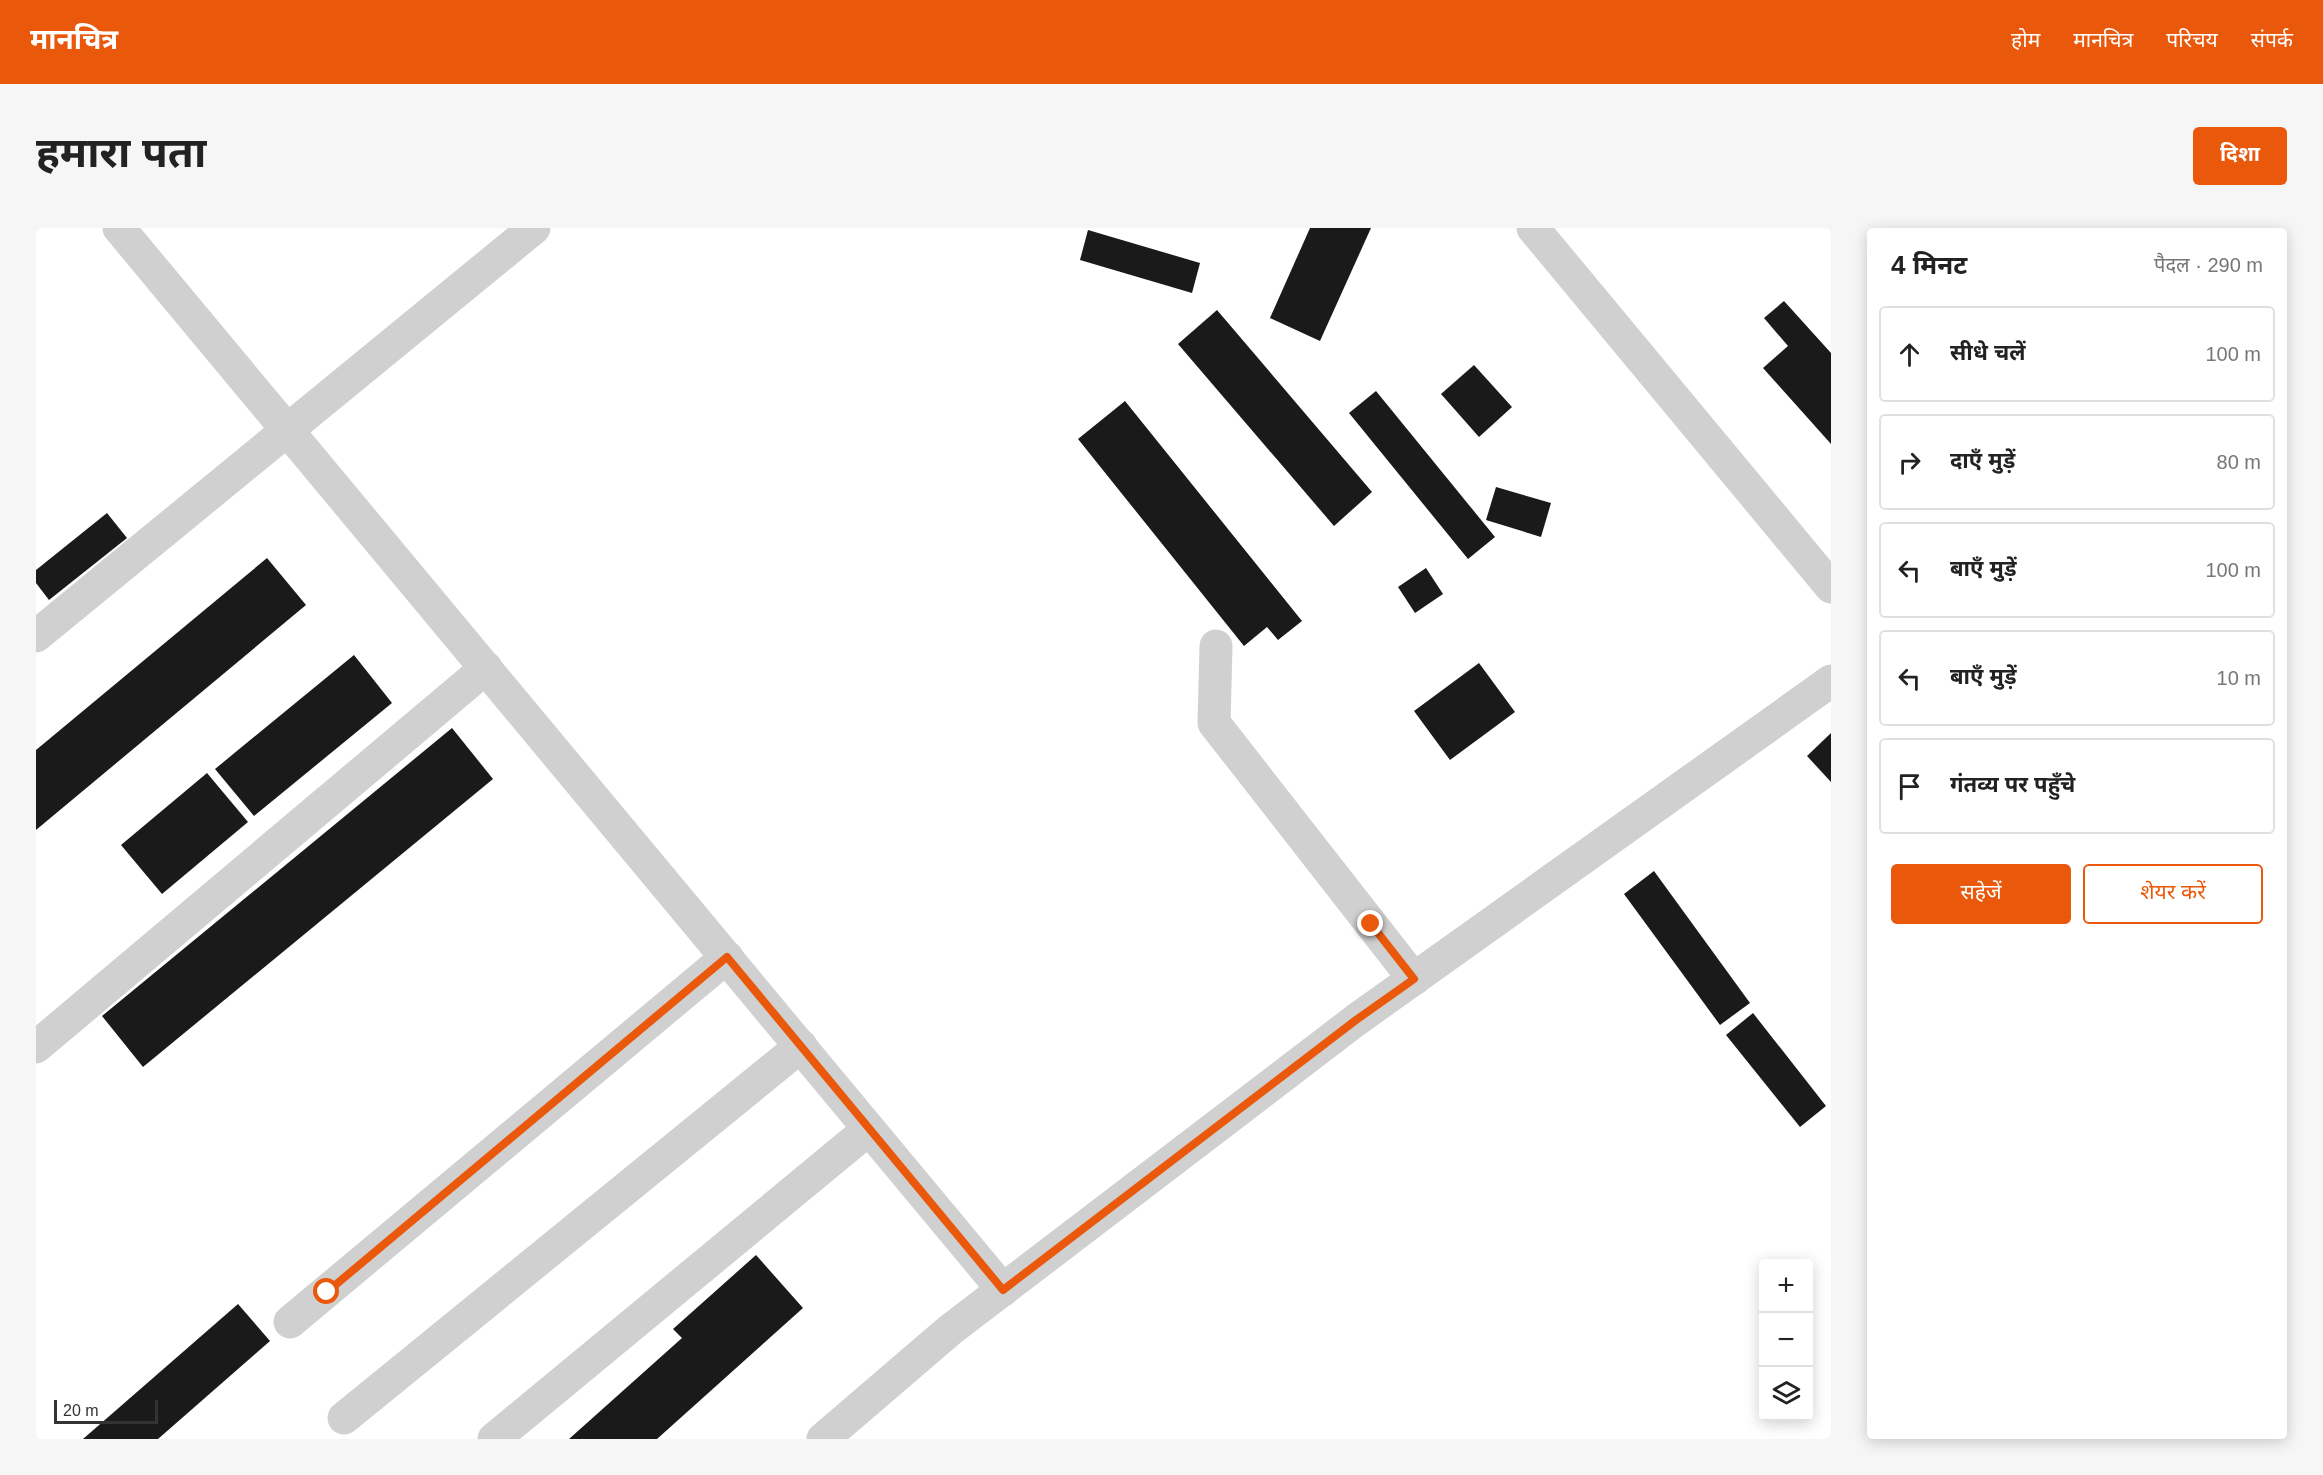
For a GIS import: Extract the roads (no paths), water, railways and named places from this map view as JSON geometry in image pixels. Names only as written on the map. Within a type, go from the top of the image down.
[{"type":"street","points":[[119,228],[1003,1290]]},
{"type":"street","points":[[36,636],[534,228]]},
{"type":"street","points":[[1533,228],[1831,587]]},
{"type":"street","points":[[1216,646],[1214,723],[1414,979]]},
{"type":"street","points":[[36,1047],[486,668]]},
{"type":"street","points":[[823,1439],[950,1330],[1356,1020],[1831,681]]},
{"type":"street","points":[[290,1322],[727,957]]},
{"type":"street","points":[[344,1418],[801,1046]]},
{"type":"street","points":[[494,1439],[869,1129]]}]
